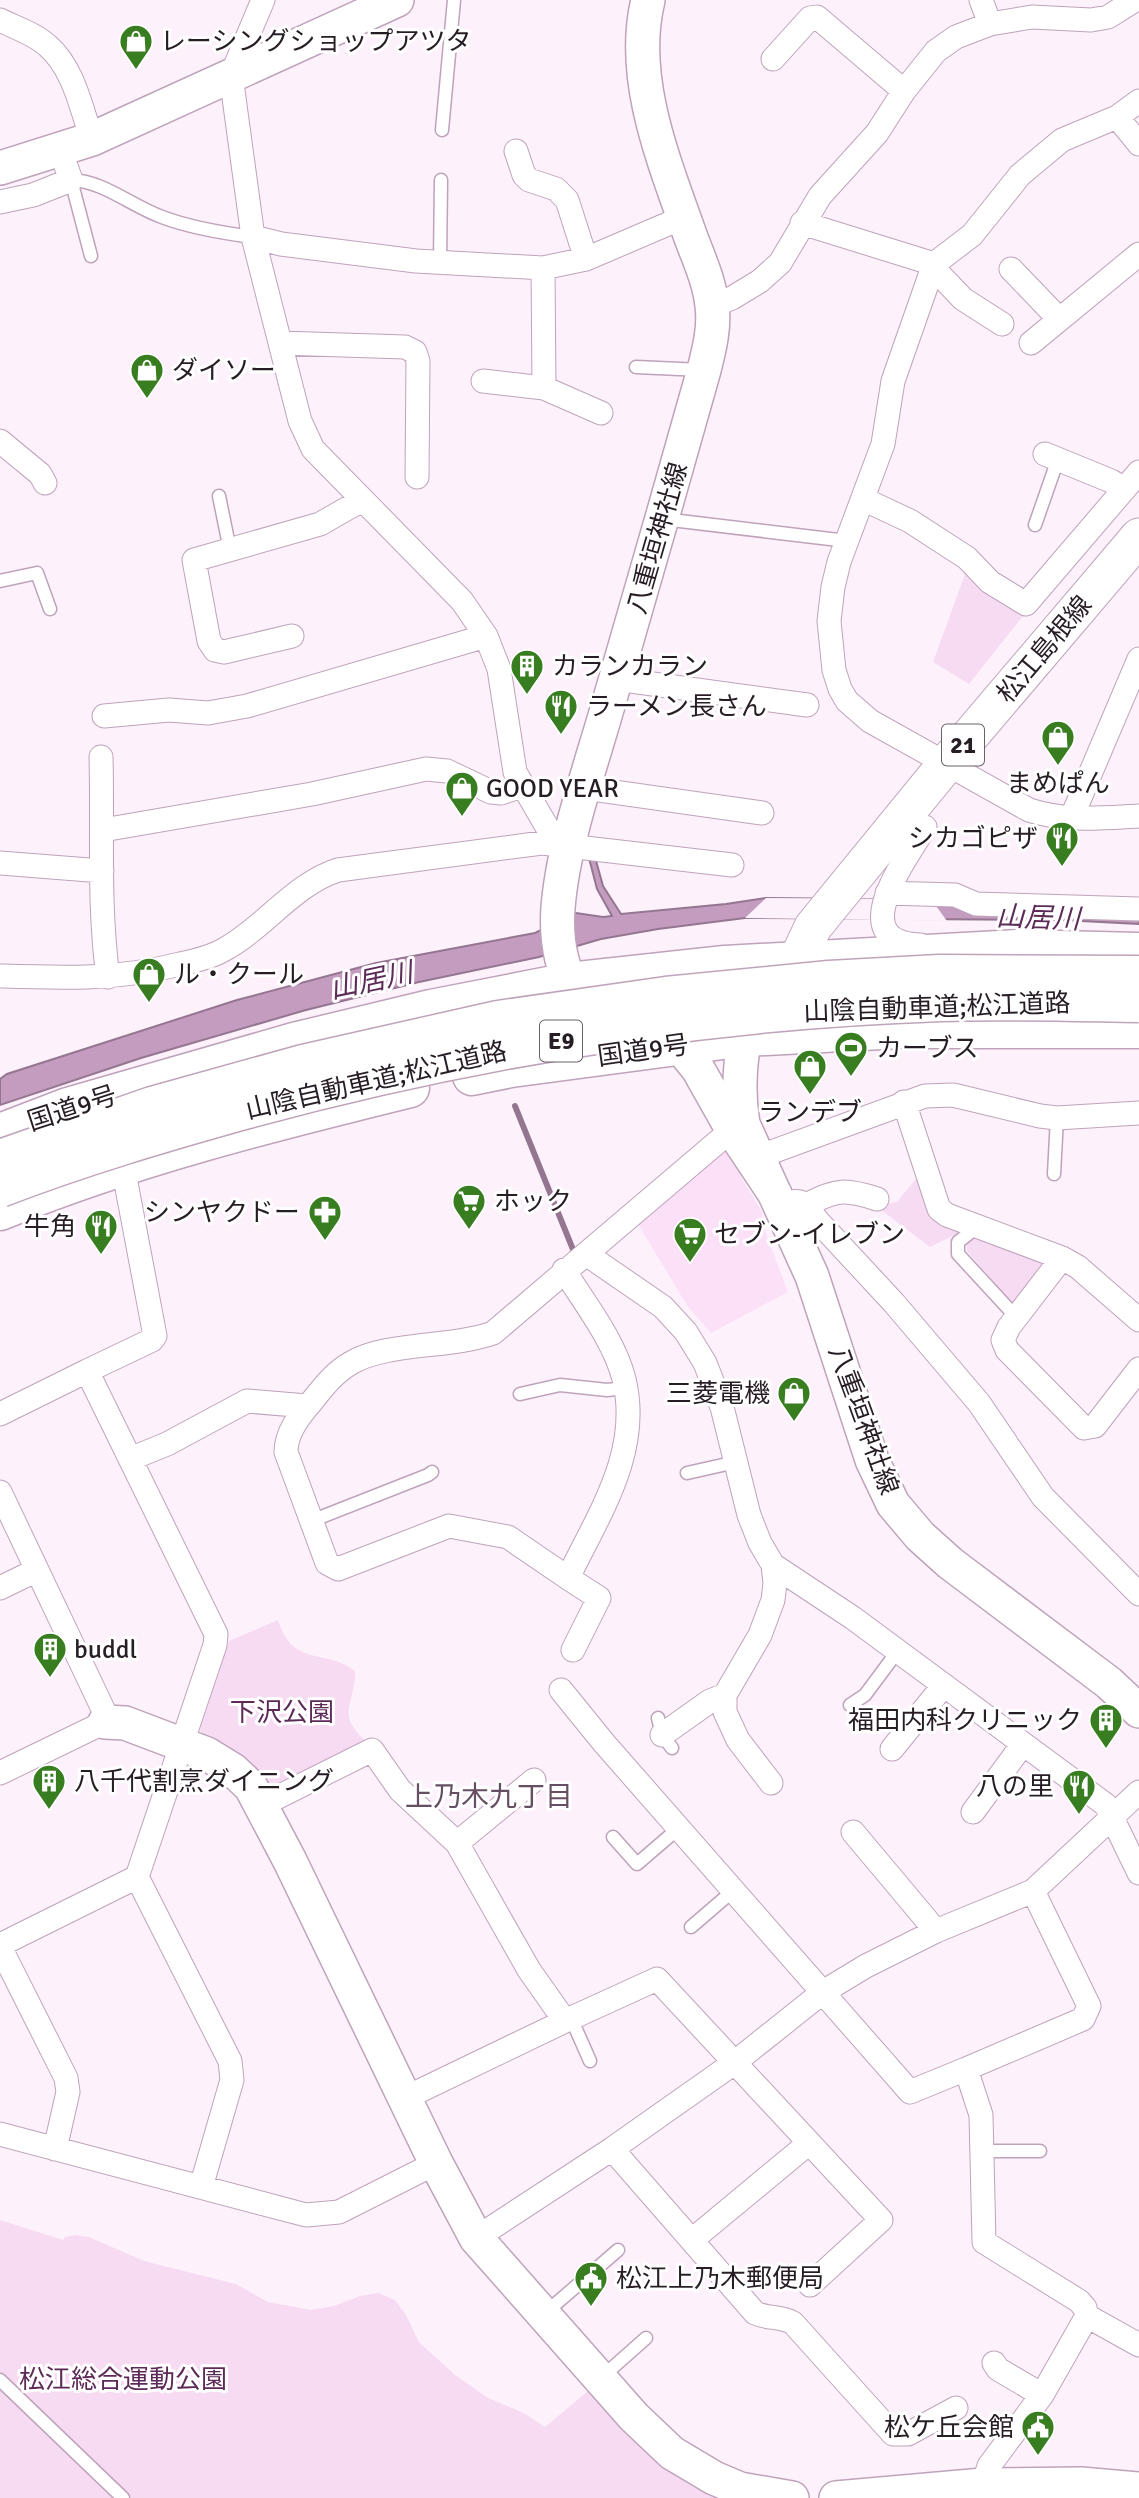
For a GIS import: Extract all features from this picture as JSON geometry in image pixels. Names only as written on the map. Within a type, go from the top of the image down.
[{"type":"highway","name":"国道9号","points":[[0,1133],[68,1107],[294,1042],[431,1009],[563,953],[725,965],[1018,949],[1139,952]]},
{"type":"highway","name":"山陰自動車道;松江道路","points":[[0,1159],[152,1106],[278,1071],[498,1020],[666,996],[829,980],[939,974],[1139,975]]},
{"type":"highway","name":"山陰自動車道;松江道路","points":[[0,1188],[183,1127],[309,1093],[504,1049],[667,1024],[830,1009],[940,1002],[1139,1003]]},
{"type":"highway","name":"国道9号","points":[[0,1211],[123,1167],[312,1112],[423,1085],[511,1068],[745,1037],[901,1029],[1139,1029]]},
{"type":"main road","points":[[0,168],[66,165],[92,139],[397,0]]},
{"type":"main road","name":"八重垣神社線","points":[[648,0],[641,38],[645,82],[654,124],[712,306],[712,327],[704,370],[585,788],[563,845],[563,953],[585,998],[645,1016],[665,1028],[698,1069],[787,1200]]},
{"type":"main road","name":"松江島根線","points":[[797,961],[832,934],[925,827],[957,770],[1139,537]]},
{"type":"main road","name":"松江島根線","points":[[745,1037],[797,961],[813,927],[1139,575]]},
{"type":"main road","name":"八重垣神社線","points":[[745,1037],[740,1064],[738,1128],[787,1200],[872,1460],[893,1504],[920,1536],[950,1563],[1109,1682],[1139,1711]]},
{"type":"main road","points":[[105,1722],[125,1723],[207,1754],[233,1770],[251,1787],[436,2164],[476,2238],[653,2435],[688,2463],[740,2489],[792,2498]]},
{"type":"main road","points":[[836,2498],[1081,2484],[1139,2489]]},
{"type":"street","points":[[263,0],[232,76],[253,237],[305,434],[313,449],[462,601],[486,636],[499,669],[513,763],[522,786],[563,845]]},
{"type":"street","points":[[981,0],[990,23]]},
{"type":"street","points":[[712,306],[732,298],[760,281],[780,263],[820,197],[877,133],[936,51],[956,37],[990,23],[1032,17],[1091,20],[1108,17],[1135,0],[1139,8]]},
{"type":"street","points":[[773,59],[810,18],[817,17],[904,92]]},
{"type":"street","points":[[0,20],[36,37],[55,53],[71,78],[92,139]]},
{"type":"street","points":[[1139,101],[1117,117],[1062,140],[1020,175],[972,234],[933,268],[892,381],[883,444],[839,562],[829,621],[830,649],[839,689],[847,701],[870,721],[1029,810],[1071,819],[1139,816]]},
{"type":"street","points":[[1117,117],[1139,144]]},
{"type":"street","points":[[516,151],[524,175],[529,180],[556,189],[568,200],[586,259]]},
{"type":"street","points":[[0,202],[33,195],[66,165]]},
{"type":"street","points":[[253,237],[281,244],[440,262],[543,268],[586,259],[684,217]]},
{"type":"street","points":[[802,223],[933,268],[963,299],[1002,324]]},
{"type":"street","points":[[1031,343],[1139,254]]},
{"type":"street","points":[[543,268],[544,388]]},
{"type":"street","points":[[1010,269],[1059,319]]},
{"type":"street","points":[[280,343],[405,347],[415,352],[418,361],[417,477]]},
{"type":"street","points":[[483,381],[544,388],[601,413]]},
{"type":"street","points":[[0,441],[40,474],[45,483]]},
{"type":"street","points":[[1052,457],[1111,481],[1132,481]]},
{"type":"street","points":[[863,499],[910,521],[967,558],[990,582],[1026,604],[1132,481]]},
{"type":"street","points":[[292,636],[224,652],[215,650],[211,645],[194,560],[320,524],[362,500]]},
{"type":"street","points":[[104,716],[169,710],[208,713],[247,706],[486,636]]},
{"type":"street","points":[[1071,819],[1139,659]]},
{"type":"street","points":[[616,679],[807,705]]},
{"type":"street","points":[[101,757],[103,939],[108,977]]},
{"type":"street","points":[[103,830],[312,793],[426,769],[447,771],[491,792],[501,793],[522,786]]},
{"type":"street","points":[[585,788],[762,813]]},
{"type":"street","points":[[925,827],[882,906],[884,925],[890,937],[905,945],[1018,949]]},
{"type":"street","points":[[0,976],[108,977],[173,966],[224,950],[314,880],[338,870],[541,843],[732,865]]},
{"type":"street","points":[[0,863],[102,871]]},
{"type":"street","points":[[887,893],[955,895],[975,904],[1139,909]]},
{"type":"street","points":[[758,1157],[925,1096],[953,1095],[1056,1118],[1139,1113]]},
{"type":"street","points":[[904,1102],[939,1209],[947,1215],[1062,1258],[1078,1267],[1139,1320]]},
{"type":"street","points":[[573,1650],[599,1598],[508,1537],[449,1526],[338,1569],[327,1563],[286,1452],[291,1430],[307,1406],[335,1374],[353,1361],[378,1352],[474,1340],[493,1334],[564,1270],[721,1139],[738,1128]]},
{"type":"street","points":[[0,1414],[149,1342],[155,1336],[123,1167]]},
{"type":"street","points":[[787,1200],[842,1191],[877,1199]]},
{"type":"street","points":[[787,1200],[816,1219],[894,1303],[979,1403],[1043,1497],[1139,1594]]},
{"type":"street","points":[[586,1254],[663,1307],[686,1332],[705,1363],[722,1407],[749,1515],[760,1543],[773,1565],[853,1618],[1106,1805],[1139,1873]]},
{"type":"street","points":[[1062,1258],[1004,1334],[1007,1350],[1084,1428],[1095,1426],[1139,1369]]},
{"type":"street","points":[[564,1270],[615,1357],[625,1388],[627,1410],[626,1446],[620,1472],[568,1578]]},
{"type":"street","points":[[55,2149],[68,2092],[66,2078],[0,1946],[137,1877],[216,1634],[87,1371]]},
{"type":"street","points":[[130,1459],[167,1444],[247,1401],[307,1406]]},
{"type":"street","points":[[0,1492],[103,1709],[105,1722],[0,1773]]},
{"type":"street","points":[[771,1783],[738,1740],[725,1712],[725,1695],[760,1635],[773,1600],[773,1565]]},
{"type":"street","points":[[0,1588],[37,1570]]},
{"type":"street","points":[[891,1749],[944,1685]]},
{"type":"street","points":[[561,1690],[604,1743],[910,2092],[1083,2020],[1089,2006],[1033,1891]]},
{"type":"street","points":[[664,1734],[710,1701],[725,1695]]},
{"type":"street","points":[[972,1812],[1023,1744]]},
{"type":"street","points":[[262,1805],[372,1750],[400,1790],[457,1843],[529,1970],[568,2020]]},
{"type":"street","points":[[457,1843],[534,1780]]},
{"type":"street","points":[[476,2238],[734,2063],[823,1992],[866,1966],[936,1931],[1033,1891],[1139,1792]]},
{"type":"street","points":[[853,1832],[936,1931]]},
{"type":"street","points":[[137,1877],[230,2061],[232,2080],[201,2187]]},
{"type":"street","points":[[405,2098],[657,1979],[881,2220],[810,2285]]},
{"type":"street","points":[[967,2069],[981,2115],[984,2242],[1079,2301],[1087,2310],[1087,2316],[1042,2395],[989,2466],[999,2489]]},
{"type":"street","points":[[0,2134],[306,2215],[339,2212],[436,2164]]},
{"type":"street","points":[[692,2240],[809,2143]]},
{"type":"street","points":[[612,2148],[755,2313],[763,2317],[785,2318],[793,2323],[893,2434],[908,2434],[956,2408]]},
{"type":"street","points":[[1087,2316],[1139,2346]]},
{"type":"street","points":[[994,2363],[998,2369],[1042,2395]]},
{"type":"lane","points":[[442,130],[454,0]]},
{"type":"lane","points":[[66,165],[86,181],[160,216],[208,230],[253,237]]},
{"type":"lane","points":[[66,165],[91,256]]},
{"type":"lane","points":[[440,262],[441,180]]},
{"type":"lane","points":[[636,367],[704,370]]},
{"type":"lane","points":[[1035,525],[1052,457]]},
{"type":"lane","points":[[219,496],[230,550]]},
{"type":"lane","points":[[662,519],[847,541]]},
{"type":"lane","points":[[0,581],[37,573],[50,609]]},
{"type":"lane","points":[[1054,1174],[1056,1118]]},
{"type":"lane","points":[[978,1227],[958,1242],[958,1254],[1017,1318]]},
{"type":"lane","points":[[520,1394],[561,1385],[607,1390],[625,1388]]},
{"type":"lane","points":[[687,1473],[736,1462]]},
{"type":"lane","points":[[311,1521],[432,1472]]},
{"type":"lane","points":[[850,1705],[864,1695],[897,1652]]},
{"type":"lane","points":[[613,1837],[637,1864],[680,1827]]},
{"type":"lane","points":[[691,1927],[734,1889]]},
{"type":"lane","points":[[568,2020],[590,2061]]},
{"type":"lane","points":[[982,2151],[1040,2151]]},
{"type":"lane","points":[[543,2314],[618,2250]]},
{"type":"lane","points":[[600,2379],[646,2338]]},
{"type":"lane","points":[[0,2380],[123,2498]]},
{"type":"shaded area","points":[[729,1146],[743,1181],[762,1212],[765,1231],[788,1292],[711,1333],[688,1307],[636,1221]]},
{"type":"green space","points":[[968,566],[989,592],[1023,616],[969,684],[933,662]]},
{"type":"green space","points":[[919,1175],[933,1219],[963,1231],[930,1247],[876,1206],[897,1202]]},
{"type":"green space","points":[[977,1236],[1041,1260],[1044,1268],[1015,1306],[967,1251],[967,1243]]},
{"type":"green space","name":"下沢公園","points":[[278,1620],[292,1645],[301,1651],[343,1664],[355,1671],[349,1716],[357,1733],[368,1743],[272,1787],[265,1785],[235,1756],[202,1734],[200,1729],[229,1641]]},
{"type":"green space","name":"松江総合運動公園","points":[[0,2220],[63,2240],[75,2235],[89,2237],[144,2261],[236,2284],[268,2302],[311,2310],[378,2293],[395,2300],[406,2315],[419,2342],[455,2375],[488,2398],[524,2413],[545,2427],[594,2386],[734,2498],[0,2498]]},
{"type":"water","name":"山居川","points":[[595,857],[603,886],[621,914],[766,898],[950,900],[951,906],[1139,912],[1139,924],[1062,920],[745,918],[658,929],[601,939],[539,957],[419,982],[306,1010],[141,1058],[0,1105],[0,1079],[7,1074],[237,1000],[376,963],[535,933],[576,913],[612,916],[597,889],[589,858]]},
{"type":"pier","points":[[766,898],[931,899],[947,921],[745,918]]},
{"type":"waterway","points":[[515,1106],[574,1252]]},
{"type":"place","name":"レーシングショップアツタ","points":[[136,71]]},
{"type":"place","name":"ダイソー","points":[[147,400]]},
{"type":"place","name":"カランカラン","points":[[527,696]]},
{"type":"place","name":"ラーメン長さん","points":[[561,736]]},
{"type":"place","name":"まめぱん","points":[[1058,767]]},
{"type":"place","name":"GOOD YEAR","points":[[462,818]]},
{"type":"place","name":"シカゴピザ","points":[[1062,868]]},
{"type":"place","name":"ル・クール","points":[[149,1004]]},
{"type":"place","name":"カーブス","points":[[851,1078]]},
{"type":"place","name":"ランデブ","points":[[810,1096]]},
{"type":"place","name":"ホック","points":[[469,1231]]},
{"type":"place","name":"シンヤクドー","points":[[325,1242]]},
{"type":"place","name":"牛角","points":[[101,1256]]},
{"type":"place","name":"セブン-イレブン","points":[[690,1264]]},
{"type":"place","name":"三菱電機","points":[[794,1423]]},
{"type":"place","name":"buddl","points":[[50,1679]]},
{"type":"place","name":"福田内科クリニック","points":[[1106,1750]]},
{"type":"place","name":"八千代割烹ダイニング","points":[[49,1811]]},
{"type":"place","name":"八の里","points":[[1079,1816]]},
{"type":"place","name":"松江上乃木郵便局","points":[[591,2308]]},
{"type":"place","name":"松ケ丘会館","points":[[1038,2457]]},
{"type":"district","name":"上乃木九丁目","points":[[489,1796]]}]
